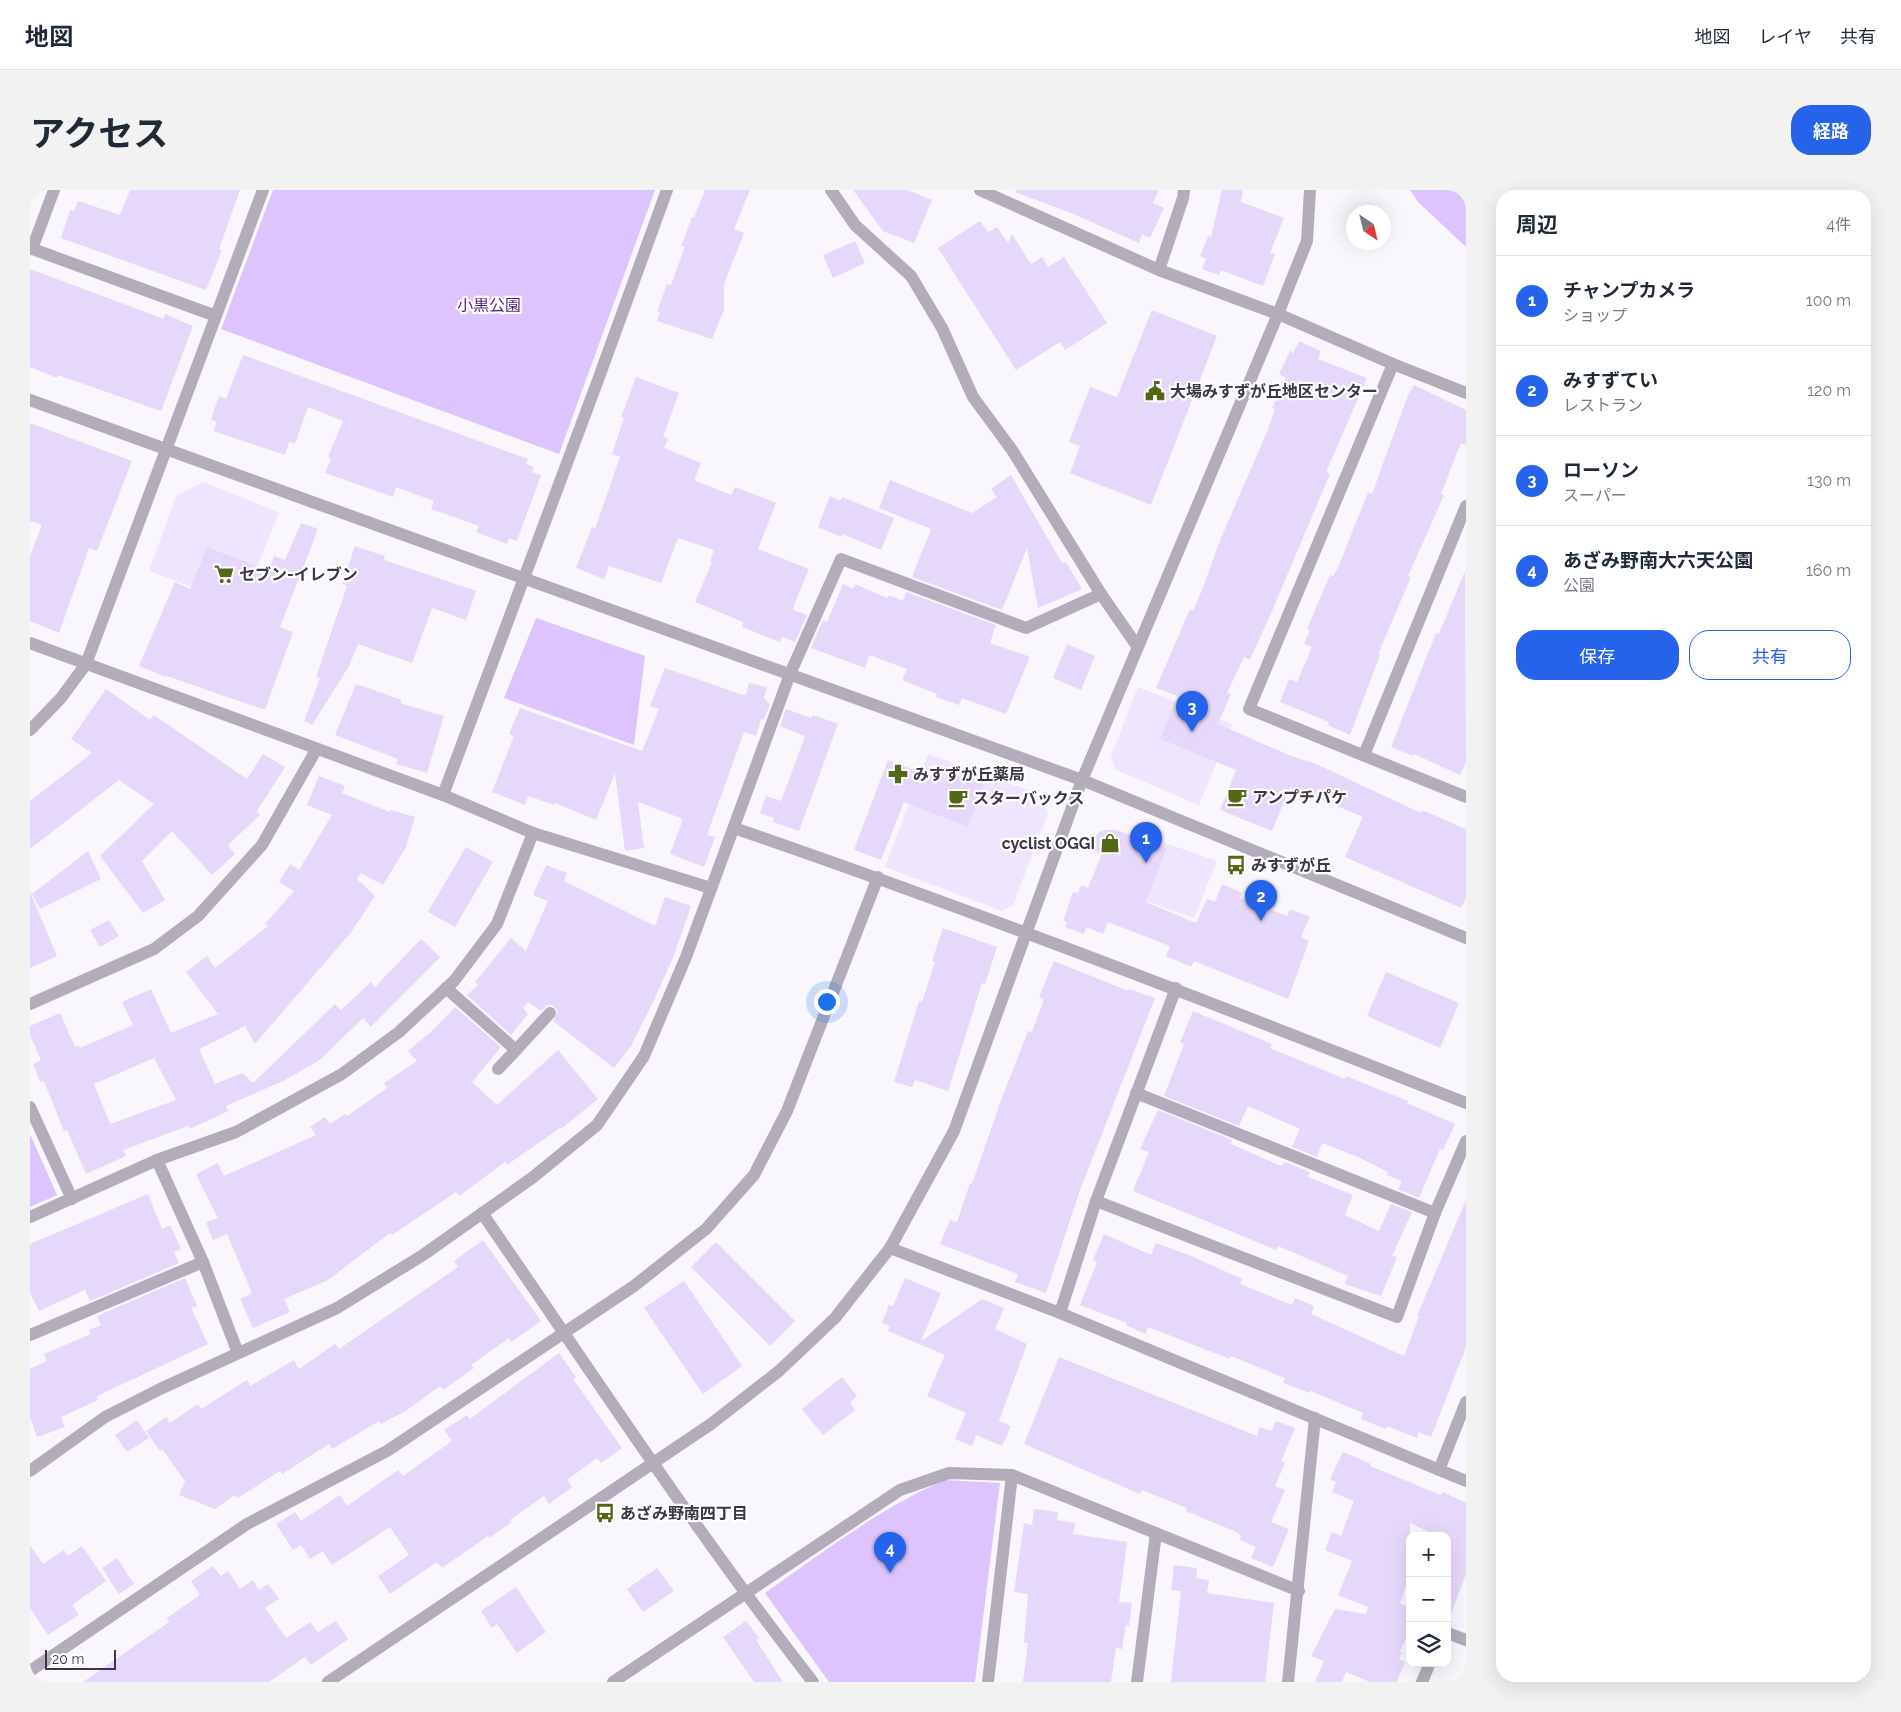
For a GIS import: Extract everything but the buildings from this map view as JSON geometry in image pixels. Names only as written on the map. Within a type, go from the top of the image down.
[{"type":"street","points":[[54,190],[31,248],[216,316]]},
{"type":"street","points":[[30,730],[61,698],[86,664],[264,190]]},
{"type":"street","points":[[443,795],[525,579],[667,190]]},
{"type":"street","points":[[831,190],[855,225],[910,276],[942,328],[973,397],[1012,450],[1101,594],[1138,646]]},
{"type":"street","points":[[980,190],[1159,270],[1278,314],[1393,364],[1466,393]]},
{"type":"street","points":[[1159,270],[1184,190]]},
{"type":"street","points":[[328,1682],[711,1424],[780,1371],[835,1318],[890,1248],[954,1131],[1082,780],[1307,241],[1310,190]]},
{"type":"street","points":[[1393,364],[1249,709],[1466,797]]},
{"type":"street","points":[[30,400],[1082,780],[1466,938]]},
{"type":"street","points":[[1364,755],[1466,506]]},
{"type":"street","points":[[30,1471],[105,1417],[160,1389],[337,1308],[423,1256],[532,1178],[596,1125],[644,1056],[686,957],[790,674],[841,559],[1026,628],[1101,594]]},
{"type":"street","points":[[30,643],[316,750],[443,795],[533,833],[712,888]]},
{"type":"street","points":[[30,1004],[154,949],[198,916],[262,845],[316,750]]},
{"type":"street","points":[[734,828],[878,877],[1176,988],[1466,1103]]},
{"type":"street","points":[[30,1217],[158,1160],[236,1132],[342,1074],[399,1032],[446,988],[497,924],[533,833]]},
{"type":"street","points":[[30,1671],[247,1524],[388,1451],[634,1286],[706,1229],[754,1175],[787,1111],[878,877]]},
{"type":"street","points":[[446,988],[516,1050]]},
{"type":"street","points":[[1060,1313],[1096,1201],[1176,988]]},
{"type":"street","points":[[498,1069],[550,1014]]},
{"type":"street","points":[[1136,1093],[1435,1213]]},
{"type":"street","points":[[30,1107],[72,1199]]},
{"type":"street","points":[[1096,1201],[1397,1317],[1435,1213],[1466,1140]]},
{"type":"street","points":[[158,1160],[203,1262],[238,1353]]},
{"type":"street","points":[[482,1213],[652,1464],[744,1593],[813,1682]]},
{"type":"street","points":[[890,1248],[1060,1313],[1466,1481]]},
{"type":"street","points":[[30,1335],[203,1262]]},
{"type":"street","points":[[1439,1470],[1466,1402]]},
{"type":"street","points":[[1288,1682],[1299,1591],[1315,1418]]},
{"type":"street","points":[[613,1682],[900,1490],[949,1473],[1012,1476],[1299,1591]]},
{"type":"street","points":[[988,1682],[1012,1476]]},
{"type":"street","points":[[1137,1682],[1156,1533]]},
{"type":"street","points":[[1451,1634],[1466,1640]]},
{"type":"street","points":[[1422,1682],[1428,1667]]},
{"type":"shaded area","points":[[203,482],[279,512],[242,606],[149,571],[176,496]]},
{"type":"shaded area","points":[[1138,687],[1232,724],[1199,805],[1116,770],[1111,756]]},
{"type":"shaded area","points":[[928,754],[1039,794],[1048,813],[1013,905],[1002,911],[885,867]]},
{"type":"shaded area","points":[[1137,833],[1217,861],[1194,918],[1116,890]]},
{"type":"green space","name":"小黒公園","points":[[273,190],[655,190],[559,454],[221,329]]},
{"type":"green space","points":[[1410,190],[1466,190],[1466,247],[1418,202]]},
{"type":"green space","points":[[536,618],[645,656],[634,745],[504,698]]},
{"type":"green space","points":[[30,1134],[57,1195],[30,1207]]},
{"type":"green space","points":[[945,1480],[1000,1483],[975,1682],[829,1682],[765,1593],[875,1517]]},
{"type":"place","name":"大場みすずが丘地区センター","points":[[1155,391]]},
{"type":"place","name":"セブン-イレブン","points":[[224,574]]},
{"type":"place","name":"ローソン","points":[[1192,732]]},
{"type":"place","name":"みすずが丘薬局","points":[[898,774]]},
{"type":"place","name":"アンプチパケ","points":[[1237,797]]},
{"type":"place","name":"スターバックス","points":[[958,798]]},
{"type":"place","name":"cyclist OGGI","points":[[1110,843]]},
{"type":"place","name":"チャンプカメラ","points":[[1146,863]]},
{"type":"place","name":"みすずが丘","points":[[1236,865]]},
{"type":"place","name":"みすずてい","points":[[1261,921]]},
{"type":"place","name":"あざみ野南四丁目","points":[[605,1513]]},
{"type":"place","name":"あざみ野南大六天公園","points":[[890,1573]]}]
